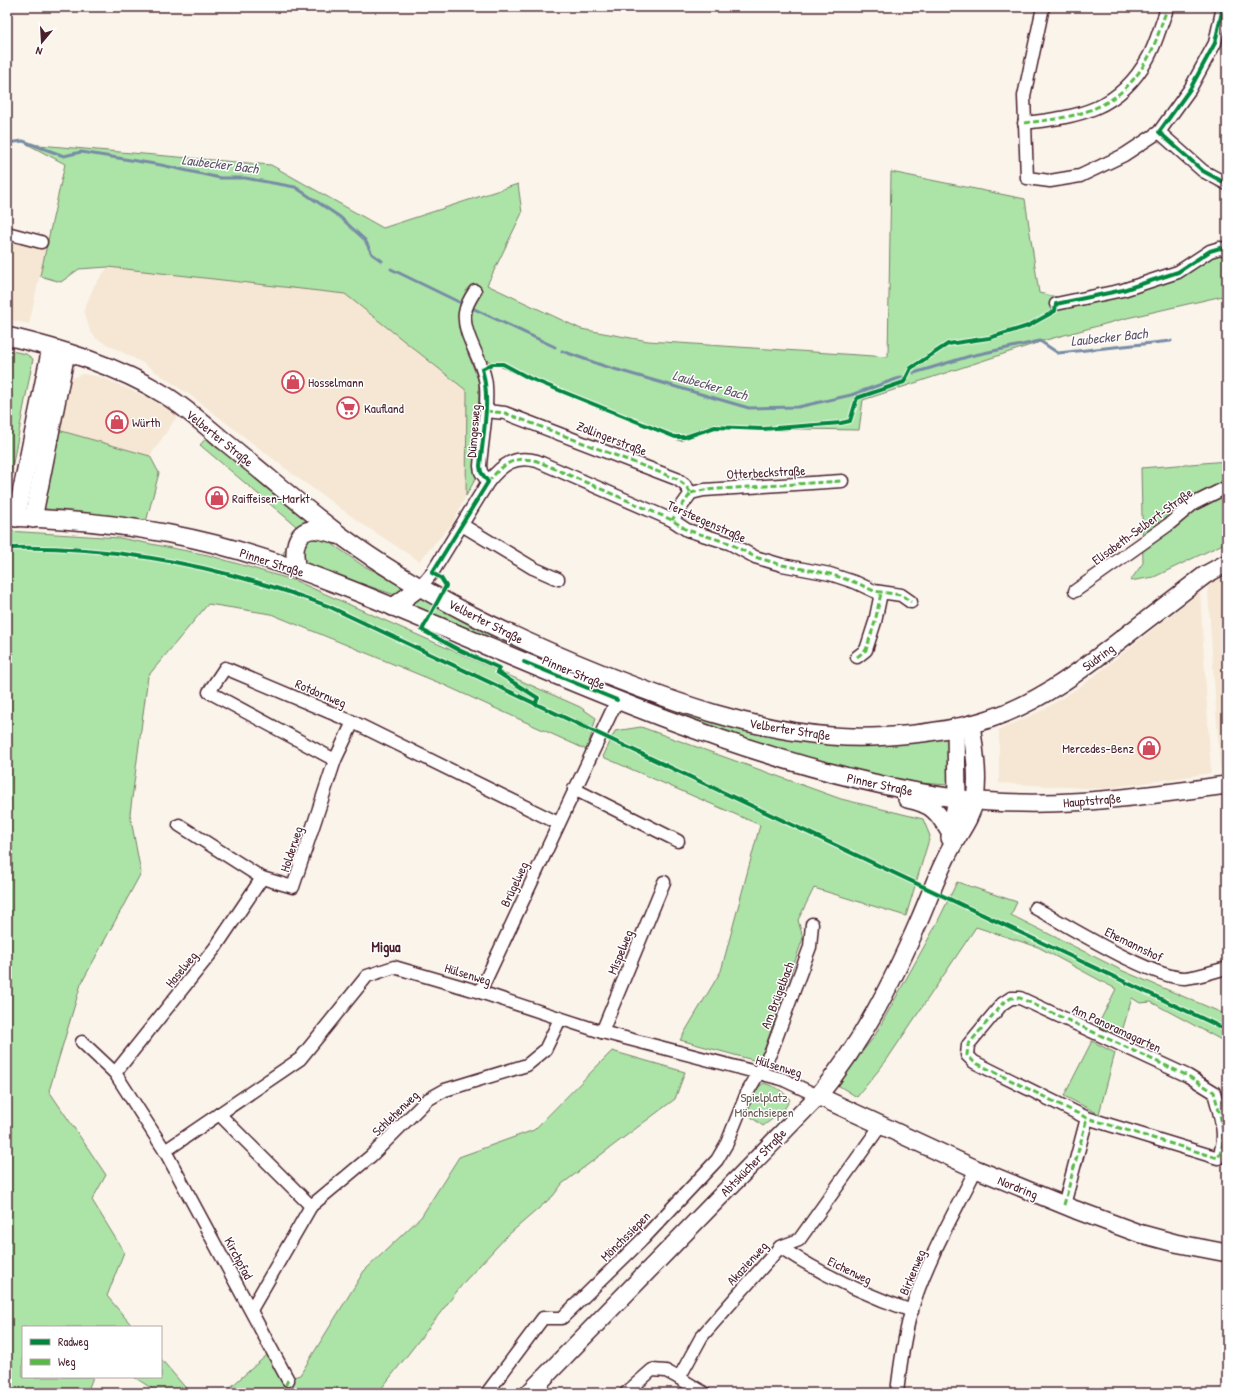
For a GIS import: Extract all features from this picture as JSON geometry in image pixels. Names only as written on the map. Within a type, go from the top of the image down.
[{"type":"street","points":[[1043,7],[1024,96],[1024,123],[1027,178],[1050,181],[1080,176],[1124,155],[1159,132],[1190,89],[1211,50],[1223,7]]},
{"type":"street","points":[[1024,123],[1071,117],[1096,109],[1120,93],[1137,76],[1149,56],[1166,12],[1164,7]]},
{"type":"street","points":[[1159,132],[1203,171],[1227,184]]},
{"type":"street","points":[[7,233],[41,242]]},
{"type":"street","points":[[1056,304],[1106,295],[1143,284],[1178,272],[1210,251],[1220,248],[1227,250]]},
{"type":"street","name":"Dümgesweg","points":[[472,296],[464,314],[467,328],[485,378],[486,412],[480,466],[481,472],[488,482]]},
{"type":"street","name":"Velberter Straße","points":[[7,336],[106,366],[137,380],[166,396],[196,417],[342,536],[402,577],[521,640],[572,661],[640,688],[709,712],[754,724],[832,736],[865,737],[912,733],[964,726]]},
{"type":"street","points":[[11,517],[59,351]]},
{"type":"street","points":[[33,519],[59,351]]},
{"type":"street","name":"Zollingerstraße","points":[[486,412],[505,413],[657,470],[677,479],[685,485],[691,493]]},
{"type":"street","name":"Tersteegenstraße","points":[[488,482],[504,465],[514,460],[526,458],[537,461],[672,520],[687,530],[729,543],[755,557],[782,565],[830,574],[881,593],[901,595],[911,602]]},
{"type":"street","name":"Otterbeckstraße","points":[[691,493],[704,490],[842,481]]},
{"type":"street","points":[[393,607],[420,587],[432,573],[488,482]]},
{"type":"street","name":"Elisabeth-Selbert-Straße","points":[[1075,591],[1168,525],[1194,504],[1227,487]]},
{"type":"street","points":[[672,520],[691,493]]},
{"type":"street","name":"Pinner Straße","points":[[11,517],[123,526],[213,544],[297,569],[393,607],[617,700],[709,735],[774,756],[874,783],[957,798]]},
{"type":"street","points":[[462,525],[533,568],[558,579]]},
{"type":"street","points":[[297,569],[294,548],[296,542],[302,534],[310,530],[318,530],[342,536]]},
{"type":"street","name":"Südring","points":[[964,726],[996,717],[1038,698],[1069,679],[1205,575],[1227,563]]},
{"type":"street","points":[[857,657],[866,650],[875,622],[881,593]]},
{"type":"street","name":"Rotdornweg","points":[[335,760],[209,692],[225,668],[353,722],[558,823]]},
{"type":"street","name":"Brügelweg","points":[[480,992],[617,700]]},
{"type":"street","name":"Holderweg","points":[[179,826],[262,878],[293,887],[335,760],[353,722]]},
{"type":"street","name":"Abtskücher Straße","points":[[948,853],[957,798],[964,726]]},
{"type":"street","name":"Abtskücher Straße","points":[[529,1393],[818,1096],[835,1076],[876,1012],[916,927],[948,853],[968,820],[974,800],[976,780],[964,726]]},
{"type":"street","points":[[774,756],[792,768],[820,780],[880,794],[919,801],[929,805],[938,812],[950,834]]},
{"type":"street","name":"Hauptstraße","points":[[957,798],[1005,802],[1073,803],[1227,785]]},
{"type":"street","points":[[574,789],[678,841]]},
{"type":"street","name":"Haselweg","points":[[115,1073],[215,948],[262,878]]},
{"type":"street","name":"Mispelweg","points":[[602,1032],[664,882]]},
{"type":"street","name":"Ehemannshof","points":[[1035,908],[1107,947],[1165,974],[1185,978],[1227,968]]},
{"type":"street","name":"Am Brügelbach","points":[[759,1074],[771,1052],[810,947],[812,924]]},
{"type":"street","name":"Hülsenweg","points":[[165,1151],[300,1059],[367,976],[394,967],[480,992],[602,1032],[787,1081],[818,1096]]},
{"type":"street","name":"Am Panoramagarten","points":[[1011,998],[1020,998],[1188,1076],[1214,1092],[1222,1123],[1223,1149],[1218,1158],[1087,1118],[974,1062],[967,1056],[968,1045],[1002,1004],[1011,998]]},
{"type":"street","name":"Schlehenweg","points":[[251,1310],[311,1206],[371,1156],[427,1100],[445,1090],[527,1065],[545,1050],[560,1019]]},
{"type":"street","points":[[82,1042],[115,1073],[165,1151]]},
{"type":"street","name":"Mönchssiepen","points":[[487,1393],[543,1318],[562,1318],[643,1239],[717,1160],[727,1143],[747,1092],[759,1074]]},
{"type":"street","name":"Nordring","points":[[818,1096],[976,1169],[1064,1205],[1138,1233],[1175,1243],[1227,1253]]},
{"type":"street","points":[[219,1114],[311,1206]]},
{"type":"street","points":[[1064,1205],[1087,1118]]},
{"type":"street","name":"Akazienweg","points":[[679,1378],[702,1336],[780,1247],[799,1240],[880,1125]]},
{"type":"street","name":"Kirchpfad","points":[[165,1151],[288,1380]]},
{"type":"street","name":"Birkenweg","points":[[897,1393],[899,1367],[912,1311],[929,1266],[976,1169]]},
{"type":"street","name":"Eichenweg","points":[[780,1247],[807,1265],[879,1300],[912,1311]]},
{"type":"street","points":[[626,1393],[652,1370],[666,1371],[704,1393]]},
{"type":"shaded area","points":[[7,227],[48,238],[29,324],[7,319]]},
{"type":"shaded area","points":[[108,267],[345,294],[467,391],[466,496],[452,524],[419,561],[361,523],[294,475],[194,398],[143,363],[97,339],[90,331],[84,310],[94,286]]},
{"type":"shaded area","points":[[83,374],[101,377],[147,397],[178,415],[150,456],[58,430],[67,380]]},
{"type":"shaded area","points":[[1227,570],[1227,768],[1220,768],[1207,577]]},
{"type":"shaded area","points":[[1200,592],[1211,773],[1102,789],[999,783],[999,730],[1045,709],[1084,684]]},
{"type":"green space","points":[[27,144],[271,165],[383,228],[518,184],[522,213],[487,285],[581,329],[648,341],[888,357],[891,172],[1025,199],[1039,293],[1070,300],[1182,272],[1215,252],[1227,250],[1227,295],[1127,318],[1046,340],[863,400],[859,430],[799,429],[763,431],[716,428],[680,441],[523,377],[467,351],[479,382],[477,476],[466,496],[467,391],[345,294],[108,267],[79,269],[61,282],[40,276],[65,164]]},
{"type":"green space","points":[[7,350],[26,354],[33,359],[7,494]]},
{"type":"green space","points":[[58,430],[150,456],[159,473],[146,522],[43,512]]},
{"type":"green space","points":[[208,436],[319,527],[308,527],[291,561],[282,556],[296,526],[200,445]]},
{"type":"green space","points":[[1227,461],[1227,542],[1154,577],[1130,581],[1143,563],[1141,468]]},
{"type":"green space","points":[[7,531],[120,538],[208,555],[296,581],[580,707],[596,718],[587,750],[442,684],[271,614],[208,604],[148,676],[130,814],[141,873],[81,984],[49,1091],[106,1175],[92,1200],[124,1252],[107,1296],[132,1326],[22,1326],[22,1378],[93,1378],[87,1393],[7,1393]]},
{"type":"green space","points":[[305,538],[324,538],[362,565],[404,586],[404,588],[400,595],[395,595],[303,564],[301,544]]},
{"type":"green space","points":[[421,595],[773,735],[945,736],[949,740],[948,785],[908,782],[874,775],[765,745],[630,696],[405,603]]},
{"type":"green space","points":[[641,727],[841,799],[923,819],[930,836],[906,916],[814,888],[798,920],[803,938],[760,1062],[680,1040],[721,971],[760,825],[603,757],[615,731]]},
{"type":"green space","points":[[957,882],[1017,902],[1011,915],[1123,971],[1227,1015],[1227,1043],[1151,1002],[1140,1003],[1132,998],[1120,1038],[1097,1027],[1116,989],[1038,947],[976,927],[886,1061],[857,1097],[836,1084],[874,1037],[936,925]]},
{"type":"green space","points":[[1092,1041],[1115,1053],[1099,1114],[1064,1096]]},
{"type":"green space","points":[[612,1051],[685,1072],[675,1099],[562,1184],[553,1196],[507,1236],[465,1281],[378,1393],[224,1393],[267,1355],[284,1380],[300,1375],[364,1271],[421,1217],[459,1157],[534,1130]]},
{"type":"green space","name":"Spielplatz Mönchsiepen","points":[[764,1083],[778,1089],[790,1100],[783,1111],[763,1126],[743,1111],[750,1093]]},
{"type":"green space","points":[[162,1360],[190,1393],[159,1393],[136,1378],[162,1378]]},
{"type":"waterway","name":"Laubecker Bach","points":[[7,143],[23,141],[64,156],[81,152],[161,165],[220,178],[245,178],[295,187],[340,217],[365,240],[372,254],[382,261]]},
{"type":"waterway","name":"Laubecker Bach","points":[[391,269],[465,305]]},
{"type":"waterway","name":"Laubecker Bach","points":[[470,307],[555,347]]},
{"type":"waterway","name":"Laubecker Bach","points":[[914,373],[970,356],[1040,341],[1058,353],[1171,341]]},
{"type":"waterway","name":"Laubecker Bach","points":[[562,351],[604,366],[749,408],[798,407],[851,395],[902,377]]},
{"type":"marked path","points":[[1024,123],[1080,114],[1111,100],[1137,75],[1151,53],[1166,12],[1164,7]]},
{"type":"marked path","points":[[486,411],[505,413],[677,479],[685,485],[691,493],[672,520]]},
{"type":"marked path","points":[[488,482],[498,471],[509,463],[522,459],[537,461],[672,520],[687,530],[729,543],[755,557],[782,565],[830,574],[857,583],[874,591],[901,595],[911,602]]},
{"type":"marked path","points":[[691,493],[704,490],[842,481]]},
{"type":"marked path","points":[[857,657],[866,650],[875,622],[881,593]]},
{"type":"marked path","points":[[1064,1205],[1087,1118],[974,1062],[967,1055],[968,1045],[1002,1004],[1011,998],[1020,998],[1188,1076],[1214,1092],[1222,1125],[1223,1142],[1218,1158],[1087,1118]]},
{"type":"marked path","points":[[282,1393],[288,1380]]},
{"type":"cycle path","points":[[1223,7],[1215,43],[1190,89],[1159,132],[1203,171],[1227,184]]},
{"type":"cycle path","points":[[535,704],[538,698],[497,672],[499,668],[459,650],[422,630],[446,586],[441,578],[432,573],[488,482],[481,472],[480,466],[486,405],[485,381],[482,369],[492,364],[503,364],[529,378],[675,437],[685,437],[715,427],[763,429],[841,423],[850,421],[857,398],[904,382],[911,368],[948,344],[989,338],[1028,326],[1055,311],[1056,304],[1123,290],[1178,272],[1210,251],[1220,248],[1227,250]]},
{"type":"cycle path","points":[[7,548],[90,550],[170,561],[250,580],[328,606],[1227,1030]]},
{"type":"cycle path","points":[[524,662],[617,700]]},
{"type":"place","name":"Hosselmann","points":[[293,382]]},
{"type":"place","name":"Kaufland","points":[[348,408]]},
{"type":"place","name":"Würth","points":[[117,422]]},
{"type":"place","name":"Raiffeisen-Markt","points":[[217,498]]},
{"type":"place","name":"Mercedes-Benz","points":[[1149,748]]},
{"type":"district","name":"Migua","points":[[386,947]]}]
